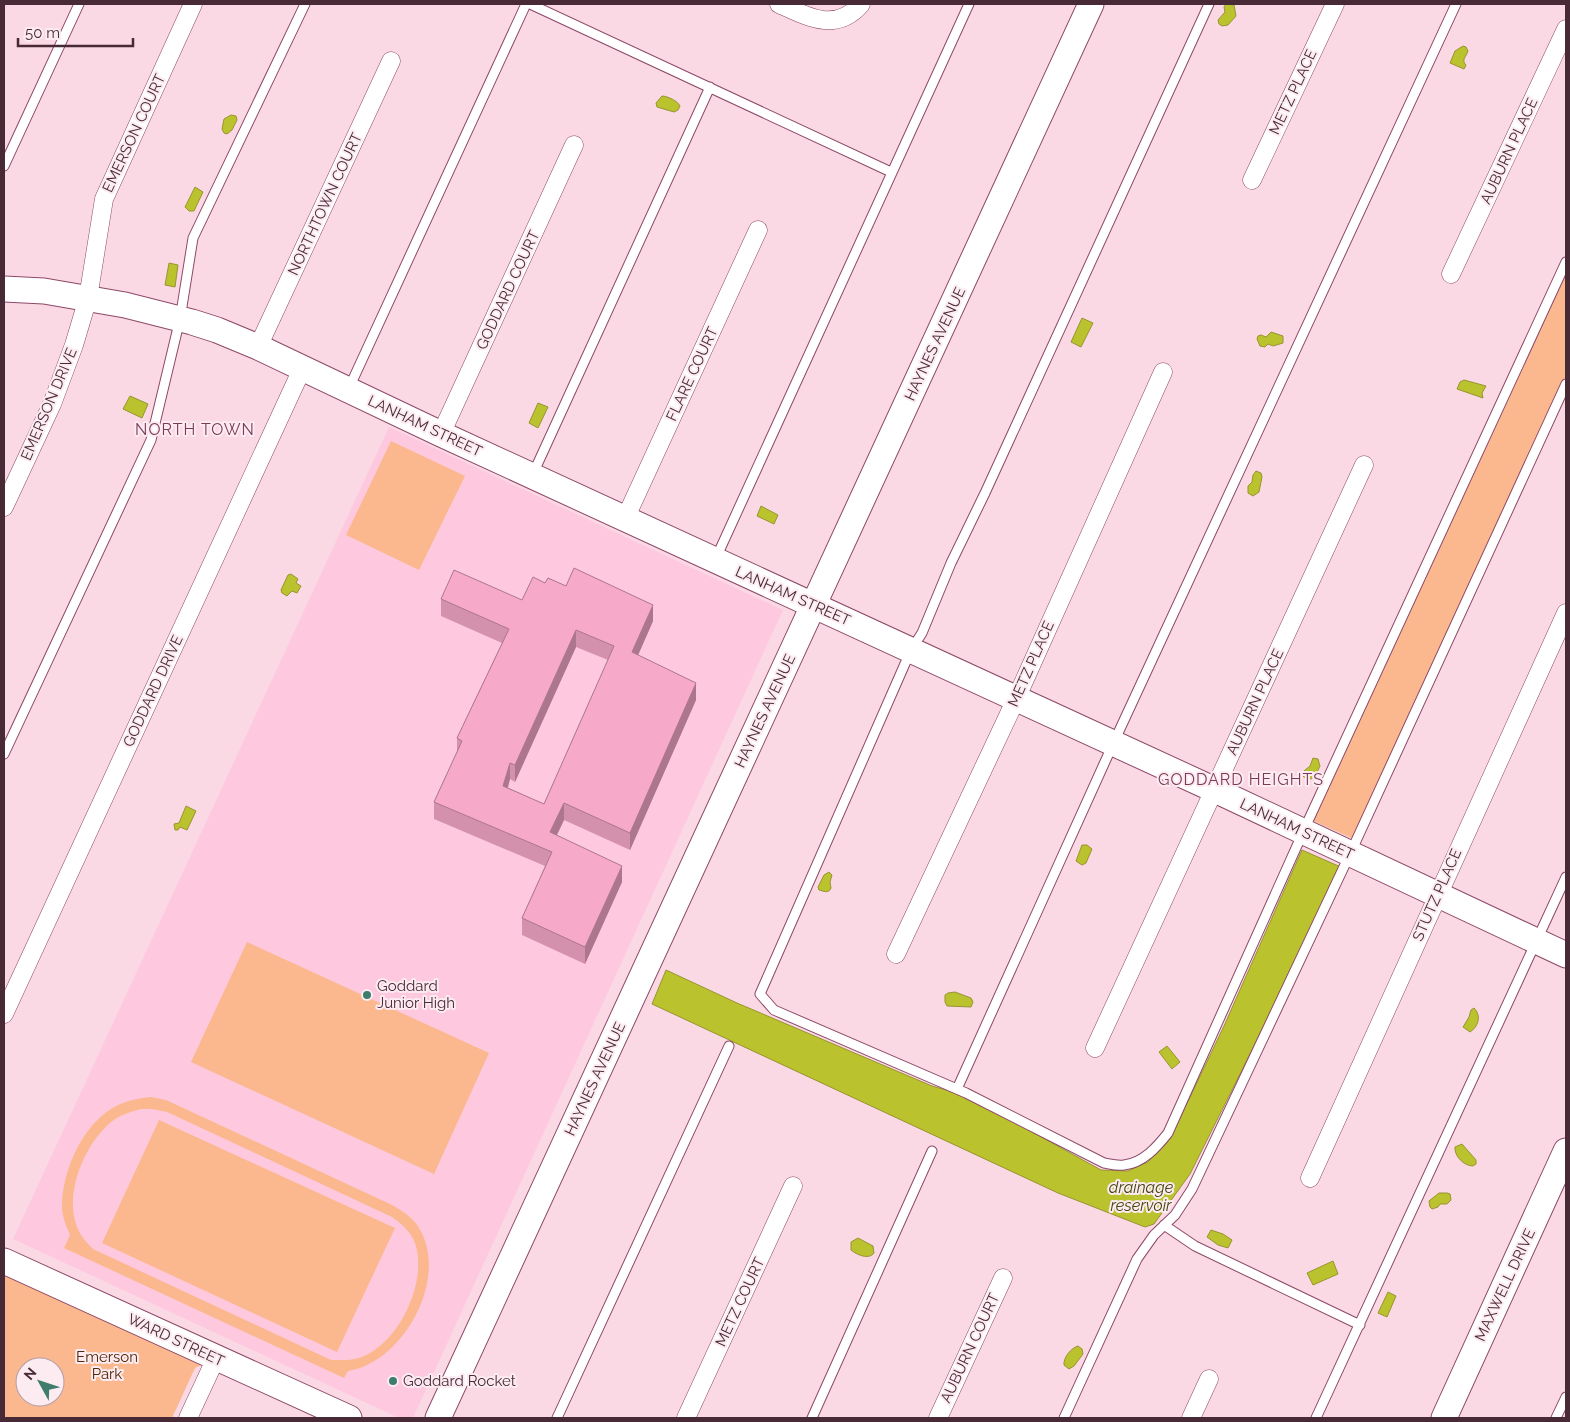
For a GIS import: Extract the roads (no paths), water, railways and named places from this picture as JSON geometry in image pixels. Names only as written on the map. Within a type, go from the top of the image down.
[{"type":"street","name":"EMERSON COURT","points":[[88,298],[104,199],[193,4]]},
{"type":"street","points":[[780,4],[810,18],[836,20],[851,13],[861,4]]},
{"type":"street","name":"HAYNES AVENUE","points":[[438,1418],[1091,4]]},
{"type":"street","name":"METZ PLACE","points":[[1252,180],[1335,4]]},
{"type":"street","name":"AUBURN PLACE","points":[[1451,274],[1566,29]]},
{"type":"street","name":"NORTHTOWN COURT","points":[[258,347],[391,60]]},
{"type":"street","name":"GODDARD COURT","points":[[441,434],[574,145]]},
{"type":"street","name":"FLARE COURT","points":[[625,519],[758,230]]},
{"type":"street","name":"LANHAM STREET","points":[[4,289],[44,291],[119,304],[217,330],[258,347],[441,434],[1215,790],[1566,955]]},
{"type":"street","name":"EMERSON DRIVE","points":[[4,508],[61,383],[88,298]]},
{"type":"street","name":"GODDARD DRIVE","points":[[4,1014],[302,369]]},
{"type":"street","name":"METZ PLACE","points":[[896,954],[1016,699],[1163,372]]},
{"type":"street","name":"AUBURN PLACE","points":[[1096,1048],[1364,465]]},
{"type":"street","name":"STUTZ PLACE","points":[[1310,1178],[1566,613]]},
{"type":"street","name":"MAXWELL DRIVE","points":[[1444,1418],[1566,1151]]},
{"type":"street","name":"METZ COURT","points":[[686,1418],[793,1186]]},
{"type":"street","name":"WARD STREET","points":[[4,1261],[216,1358],[315,1407],[349,1418]]},
{"type":"street","name":"AUBURN COURT","points":[[938,1418],[1003,1278]]},
{"type":"street","points":[[188,1418],[216,1358]]},
{"type":"street","points":[[1191,1418],[1209,1379]]},
{"type":"lane","points":[[4,166],[79,4]]},
{"type":"lane","points":[[4,754],[151,440],[180,319],[193,238],[305,4]]},
{"type":"lane","points":[[348,390],[526,4]]},
{"type":"lane","points":[[530,4],[892,172]]},
{"type":"lane","points":[[715,560],[969,4]]},
{"type":"lane","points":[[1209,4],[951,563],[922,633],[911,650],[760,994],[774,1010],[957,1089],[1104,1164],[1124,1166],[1143,1158],[1157,1147],[1168,1132],[1566,262]]},
{"type":"lane","points":[[957,1089],[1113,744],[1456,4]]},
{"type":"lane","points":[[532,476],[710,87]]},
{"type":"lane","points":[[1064,1418],[1137,1259],[1154,1235],[1174,1215],[1192,1189],[1350,854],[1566,384]]},
{"type":"lane","points":[[1316,1418],[1566,877]]},
{"type":"lane","points":[[557,1418],[729,1046]]},
{"type":"lane","points":[[812,1418],[932,1150]]},
{"type":"lane","points":[[1164,1225],[1195,1246],[1360,1325]]},
{"type":"lane","points":[[1556,1418],[1566,1397]]},
{"type":"water","points":[[1226,4],[1234,5],[1236,16],[1228,25],[1222,26],[1218,20],[1225,12],[1224,7]]},
{"type":"water","points":[[1463,46],[1468,51],[1464,60],[1466,65],[1464,69],[1450,63],[1455,51]]},
{"type":"water","points":[[662,96],[677,102],[680,106],[678,110],[674,112],[657,107],[656,103]]},
{"type":"water","points":[[231,115],[236,116],[237,120],[232,130],[227,134],[222,129],[224,119]]},
{"type":"water","points":[[195,187],[203,192],[194,211],[189,211],[185,207]]},
{"type":"water","points":[[169,263],[178,265],[175,287],[165,285]]},
{"type":"water","points":[[1082,318],[1093,323],[1081,347],[1071,342]]},
{"type":"water","points":[[1271,332],[1283,336],[1283,343],[1273,346],[1268,344],[1265,347],[1260,346],[1257,339],[1258,336],[1266,337]]},
{"type":"water","points":[[1464,380],[1486,386],[1482,393],[1483,398],[1457,389],[1460,382]]},
{"type":"water","points":[[130,396],[148,404],[142,418],[123,409]]},
{"type":"water","points":[[538,403],[548,407],[538,428],[529,423]]},
{"type":"water","points":[[1256,471],[1261,473],[1262,477],[1259,492],[1253,496],[1248,493],[1248,486],[1252,482]]},
{"type":"water","points":[[761,506],[778,515],[774,524],[757,516]]},
{"type":"water","points":[[291,574],[298,579],[296,583],[301,586],[297,593],[292,591],[287,596],[281,590],[288,575]]},
{"type":"water","points":[[1313,758],[1318,759],[1320,766],[1313,777],[1309,779],[1303,776],[1304,771],[1310,766]]},
{"type":"water","points":[[186,806],[196,811],[187,830],[180,827],[178,830],[175,830],[174,824],[179,823]]},
{"type":"water","points":[[1082,845],[1087,845],[1092,849],[1086,863],[1082,865],[1076,861]]},
{"type":"water","name":"drainage reservoir","points":[[1302,850],[1343,868],[1190,1174],[1154,1224],[1145,1227],[1058,1193],[652,1004],[666,970],[737,1003],[932,1086],[981,1100],[1034,1133],[1101,1170],[1128,1171],[1148,1162],[1170,1139],[1224,1026]]},
{"type":"water","points":[[829,872],[832,875],[830,890],[826,892],[819,890],[818,887],[824,875]]},
{"type":"water","points":[[955,992],[971,998],[973,1002],[971,1007],[947,1006],[945,995]]},
{"type":"water","points":[[1474,1008],[1478,1014],[1478,1021],[1470,1032],[1463,1027],[1471,1010]]},
{"type":"water","points":[[1167,1046],[1180,1062],[1172,1069],[1159,1052]]},
{"type":"water","points":[[1462,1144],[1476,1160],[1476,1164],[1473,1166],[1463,1162],[1456,1154],[1455,1147]]},
{"type":"water","points":[[1439,1193],[1450,1194],[1451,1200],[1447,1204],[1440,1204],[1432,1209],[1429,1201]]},
{"type":"water","points":[[1211,1230],[1223,1234],[1232,1240],[1228,1248],[1218,1245],[1207,1237]]},
{"type":"water","points":[[858,1238],[873,1246],[874,1253],[872,1255],[863,1256],[851,1250],[851,1242]]},
{"type":"water","points":[[1333,1261],[1338,1274],[1313,1285],[1307,1273]]},
{"type":"water","points":[[1388,1292],[1396,1296],[1387,1317],[1378,1313]]},
{"type":"water","points":[[1078,1346],[1082,1349],[1083,1354],[1074,1366],[1069,1369],[1064,1365],[1066,1356]]},
{"type":"place","name":"Goddard Junior High","points":[[367,995]]},
{"type":"place","name":"Goddard Rocket","points":[[393,1381]]},
{"type":"district","name":"NORTH TOWN","points":[[195,429]]},
{"type":"district","name":"GODDARD HEIGHTS","points":[[1241,779]]},
{"type":"park label","name":"Emerson Park","points":[[107,1366]]}]
